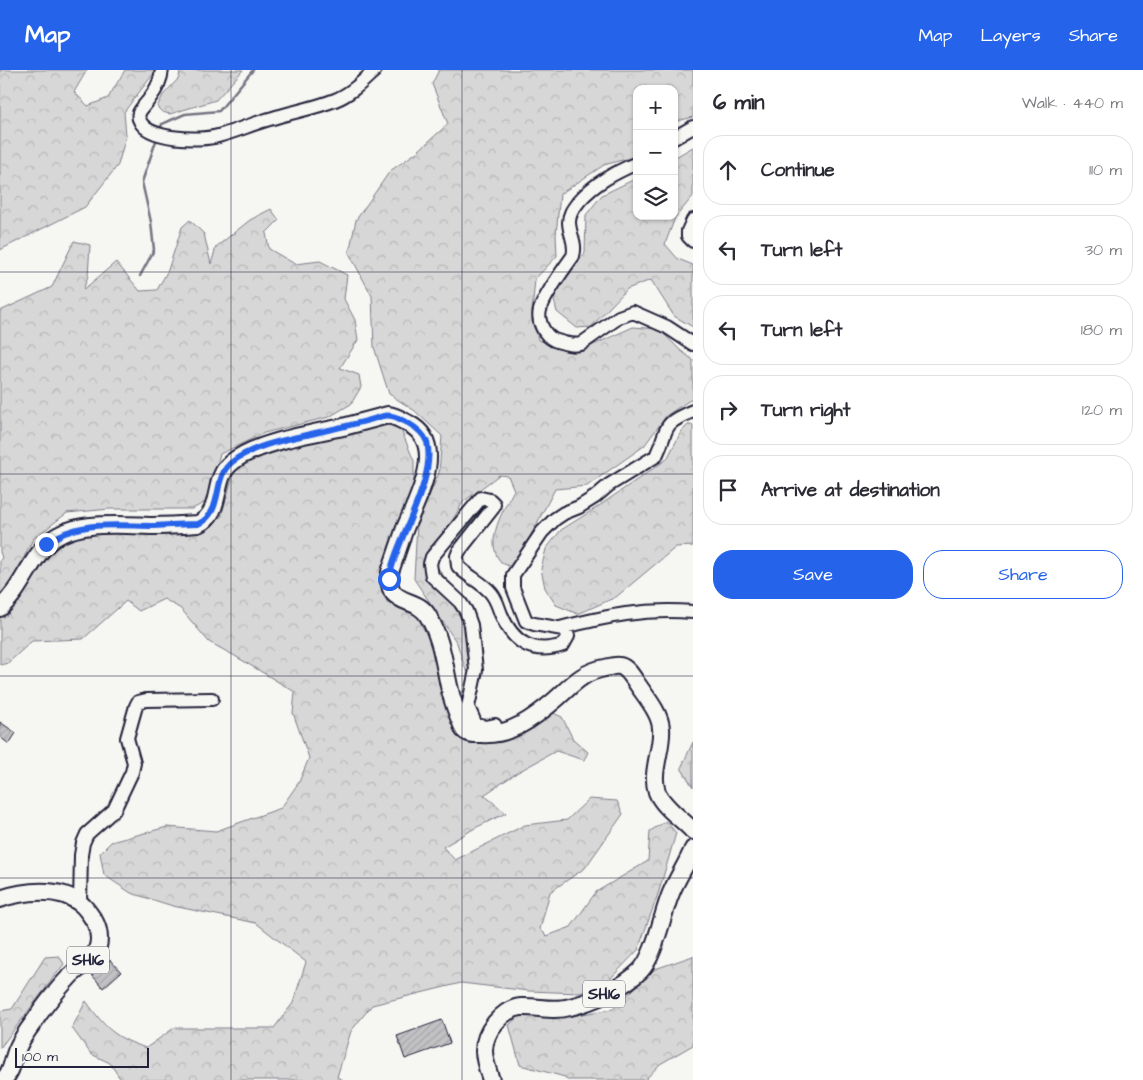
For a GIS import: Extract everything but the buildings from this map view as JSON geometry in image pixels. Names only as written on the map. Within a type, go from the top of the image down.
[{"type":"main road","points":[[0,608],[16,591],[29,566],[46,544],[61,534],[90,526],[198,524],[205,521],[211,515],[224,470],[241,456],[284,440],[383,416],[394,416],[413,426],[424,438],[427,443],[427,462],[422,490],[405,530],[389,579],[394,595],[399,599],[418,606],[428,616],[440,646],[449,688],[460,722],[467,732],[490,735],[509,731],[536,714],[555,700],[568,686],[592,670],[623,667],[647,697],[661,726],[656,773],[656,789],[658,794],[693,830]]},
{"type":"main road","name":"SH16","points":[[491,1080],[485,1059],[484,1045],[492,1027],[508,1011],[522,1007],[556,1010],[570,1007],[612,990],[641,970],[650,956],[671,891],[683,872],[693,849]]},
{"type":"main road","name":"SH16","points":[[0,899],[16,893],[41,892],[57,893],[70,897],[80,903],[89,913],[99,930],[94,954],[70,976],[44,1006],[21,1041],[14,1056],[12,1070],[3,1080]]},
{"type":"street","points":[[162,70],[158,84],[138,115],[142,125],[151,132],[167,136],[197,138],[216,137],[262,121],[335,100],[357,87],[374,70]]},
{"type":"street","points":[[678,136],[693,127]]},
{"type":"street","points":[[633,165],[604,179],[590,189],[572,210],[569,223],[575,250],[541,306],[539,317],[542,328],[550,338],[576,345],[581,344],[619,317],[633,312],[667,327],[693,344]]},
{"type":"street","points":[[693,220],[688,236],[693,241]]},
{"type":"street","points":[[536,714],[514,722],[486,727],[476,725],[468,707],[476,670],[469,617],[460,602],[432,576],[430,564],[432,557],[481,498],[490,500],[494,506],[457,556],[458,566],[490,592],[496,599],[501,615],[510,630],[531,648],[540,650],[563,645],[568,636],[566,631],[526,621],[513,588],[513,575],[542,532],[555,519],[579,507],[595,497],[608,485],[656,456],[665,429],[671,421],[693,411]]},
{"type":"street","points":[[560,628],[614,614],[667,610],[693,612]]},
{"type":"street","points":[[80,903],[83,843],[87,834],[114,810],[132,772],[134,763],[127,738],[138,702],[146,700],[212,699]]},
{"type":"green space","points":[[0,70],[87,70],[74,92],[88,106],[108,98],[125,70],[154,70],[154,73],[124,112],[126,136],[118,165],[85,207],[0,250]]},
{"type":"green space","points":[[180,70],[243,70],[216,100],[170,114],[162,112],[157,107],[163,95],[179,78]]},
{"type":"green space","points":[[439,70],[693,70],[693,117],[678,121],[678,85],[633,85],[633,157],[604,165],[560,194],[556,235],[557,256],[535,279],[532,313],[538,340],[580,351],[633,327],[659,329],[693,360],[693,398],[667,415],[644,446],[587,486],[555,489],[512,567],[501,562],[496,554],[494,545],[497,526],[514,490],[508,476],[499,475],[463,502],[438,546],[435,564],[445,578],[468,620],[470,675],[465,668],[457,643],[414,579],[417,524],[439,473],[442,436],[415,411],[389,394],[374,347],[372,296],[349,253],[356,220],[390,171],[417,152],[448,124],[432,84]]},
{"type":"green space","points":[[693,147],[693,196],[678,214],[678,175],[678,156]]},
{"type":"green space","points":[[633,180],[633,220],[674,220],[665,244],[678,259],[693,265],[693,327],[674,316],[651,280],[627,289],[591,327],[577,328],[557,312],[553,296],[585,253],[586,215],[602,195]]},
{"type":"green space","points":[[271,209],[279,220],[266,233],[269,249],[295,264],[320,261],[347,275],[344,299],[355,320],[358,340],[340,368],[359,375],[361,387],[351,404],[329,417],[264,433],[220,454],[206,502],[192,509],[110,509],[67,513],[33,539],[9,588],[0,595],[0,560],[2,558],[0,552],[0,311],[52,287],[74,241],[90,245],[88,276],[83,290],[116,262],[140,291],[157,290],[168,270],[182,227],[190,220],[204,234],[211,264],[216,247],[250,220]]},
{"type":"green space","points":[[374,422],[394,424],[402,432],[414,461],[414,482],[391,551],[381,573],[387,602],[418,616],[436,644],[466,736],[551,712],[562,717],[573,739],[588,752],[584,760],[556,751],[518,772],[484,795],[506,813],[475,828],[443,847],[455,860],[525,825],[567,820],[589,799],[617,801],[623,814],[585,868],[550,892],[540,929],[547,936],[571,927],[596,892],[648,861],[650,831],[666,821],[676,833],[659,891],[638,950],[608,981],[580,993],[529,991],[461,983],[372,1005],[351,1031],[337,1077],[343,1080],[121,1080],[110,1063],[91,1054],[72,1028],[86,1001],[99,1019],[111,1031],[126,1040],[146,1048],[174,1028],[274,1028],[293,1003],[306,962],[256,923],[173,906],[131,893],[104,875],[100,853],[111,842],[167,827],[216,831],[281,808],[299,782],[309,758],[293,713],[295,692],[209,642],[181,609],[164,599],[139,611],[126,601],[83,639],[32,641],[8,663],[0,665],[0,618],[19,599],[44,555],[59,541],[99,531],[208,524],[221,517],[237,461],[256,458],[323,435]]},
{"type":"green space","points":[[688,425],[693,425],[693,546],[676,547],[616,597],[578,614],[556,605],[545,588],[541,569],[546,549],[561,530],[667,459],[681,432]]},
{"type":"green space","points":[[693,742],[693,787],[681,768]]},
{"type":"green space","points":[[59,956],[64,964],[0,1048],[0,1011],[12,1009],[45,957]]},
{"type":"green space","points":[[693,956],[693,1045],[660,1064],[645,1080],[567,1080],[565,1077],[520,1065],[509,1025],[521,1014],[565,1017],[613,1009],[655,969]]},
{"type":"waterway","points":[[160,130],[162,124],[185,114],[219,111],[253,70]]},
{"type":"waterway","points":[[140,276],[154,250],[151,222],[142,182],[157,138]]},
{"type":"route","points":[[46,544],[67,532],[90,526],[198,524],[205,521],[211,515],[224,470],[241,456],[284,440],[388,415],[394,416],[413,426],[427,443],[426,476],[405,530],[389,579]]}]
